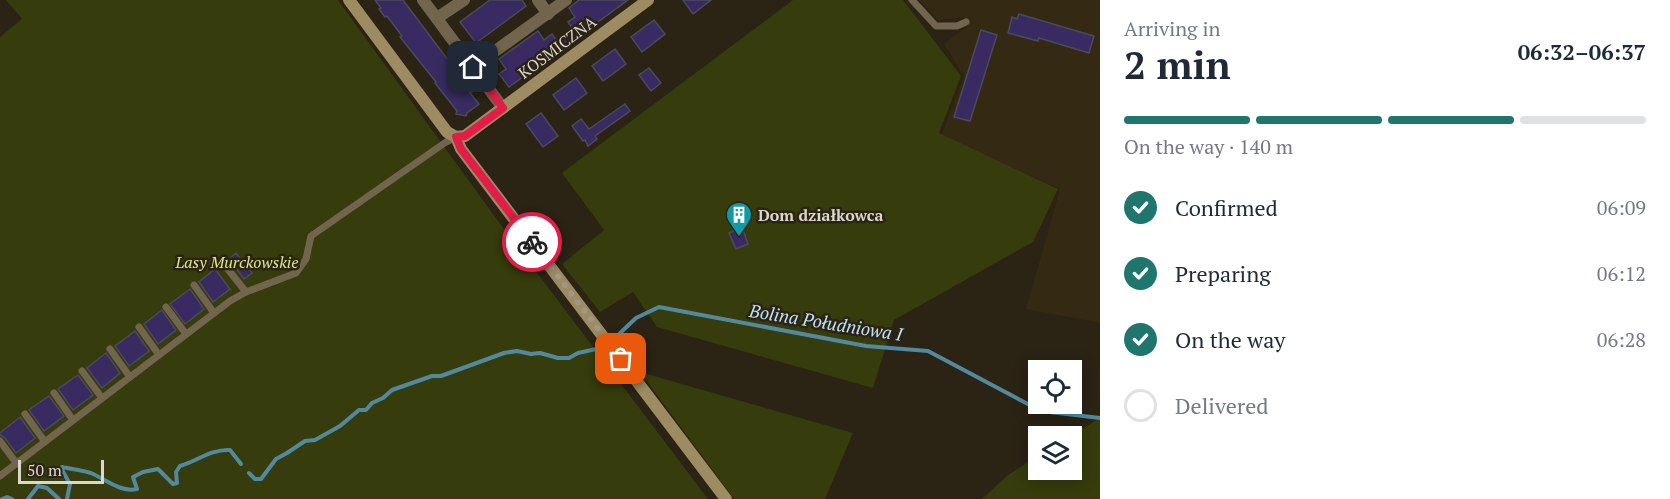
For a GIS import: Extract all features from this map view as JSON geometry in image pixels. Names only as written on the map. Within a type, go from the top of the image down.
[{"type":"street","points":[[350,0],[447,132],[456,137],[461,149],[726,499]]},
{"type":"street","points":[[423,0],[503,108]]},
{"type":"street","points":[[437,18],[464,0]]},
{"type":"street","points":[[538,0],[548,14]]},
{"type":"street","points":[[473,67],[566,0]]},
{"type":"street","name":"KOSMICZNA","points":[[456,137],[465,136],[648,0]]},
{"type":"lane","points":[[912,0],[936,26],[957,26],[966,22]]},
{"type":"lane","points":[[0,476],[230,301],[246,292],[296,273],[306,259],[311,236],[456,137]]},
{"type":"lane","points":[[223,263],[246,292]]},
{"type":"lane","points":[[194,285],[214,313]]},
{"type":"lane","points":[[166,307],[186,334]]},
{"type":"lane","points":[[139,327],[159,355]]},
{"type":"lane","points":[[110,349],[130,376]]},
{"type":"lane","points":[[82,371],[102,398]]},
{"type":"lane","points":[[54,393],[74,420]]},
{"type":"lane","points":[[24,414],[45,442]]},
{"type":"lane","points":[[0,441],[17,464]]},
{"type":"shaded area","points":[[919,0],[1100,0],[1100,323],[1026,309],[1060,189],[941,136],[964,76],[944,44],[969,25],[964,18],[938,20]]},
{"type":"green space","name":"Lasy Murckowskie","points":[[6,0],[338,0],[498,221],[708,499],[0,499],[0,37],[22,19]]},
{"type":"green space","points":[[793,0],[903,0],[961,76],[939,133],[1058,189],[1033,242],[894,320],[873,388],[657,327],[633,292],[600,312],[562,264],[604,230],[562,173]]},
{"type":"green space","points":[[640,372],[853,433],[825,499],[734,499]]},
{"type":"green space","points":[[1100,418],[1100,499],[982,499],[1008,475],[1028,462],[1028,480],[1082,480],[1082,429]]},
{"type":"building","points":[[375,0],[403,0],[479,104],[466,116],[456,114],[457,111],[400,37],[402,36],[387,16],[385,17],[379,9],[381,8]]},
{"type":"building","points":[[490,0],[522,0],[526,6],[476,43],[460,22]]},
{"type":"building","points":[[579,0],[628,0],[509,87],[499,74],[506,69],[499,59],[538,31],[544,40],[552,34],[557,41],[573,29],[568,22],[575,17],[569,8]]},
{"type":"building","points":[[683,0],[711,0],[693,14]]},
{"type":"building","points":[[1019,14],[1094,36],[1089,53],[1039,38],[1038,41],[1008,33],[1012,17],[1017,19]]},
{"type":"building","points":[[654,20],[665,34],[642,52],[631,37]]},
{"type":"building","points":[[981,30],[997,35],[970,121],[954,117]]},
{"type":"building","points":[[615,49],[626,64],[603,81],[592,66]]},
{"type":"building","points":[[649,68],[661,83],[651,91],[639,75]]},
{"type":"building","points":[[576,78],[587,93],[564,110],[553,95]]},
{"type":"building","points":[[625,104],[630,111],[595,136],[597,139],[588,146],[572,126],[581,119],[589,129]]},
{"type":"building","points":[[541,113],[558,136],[543,147],[526,124]]},
{"type":"building","name":"Dom działkowca","points":[[742,227],[748,244],[736,249],[729,233]]},
{"type":"building","points":[[236,253],[252,273],[244,279],[229,259]]},
{"type":"building","points":[[215,269],[230,289],[213,302],[199,282]]},
{"type":"building","points":[[190,289],[204,309],[185,324],[170,304]]},
{"type":"building","points":[[162,310],[176,330],[158,344],[144,324]]},
{"type":"building","points":[[135,331],[149,351],[129,366],[115,346]]},
{"type":"building","points":[[106,353],[120,373],[102,388],[87,368]]},
{"type":"building","points":[[78,375],[93,395],[73,410],[58,389]]},
{"type":"building","points":[[49,396],[64,416],[44,431],[29,410]]},
{"type":"building","points":[[20,417],[35,438],[16,453],[0,433]]},
{"type":"waterway","name":"Bolina Południowa I","points":[[616,337],[636,318],[659,307],[866,346],[928,351],[1041,411],[1100,418]]},
{"type":"waterway","name":"Bolina Południowa I","points":[[249,473],[255,479],[261,479],[276,459],[305,441],[315,440],[340,426],[359,410],[366,410],[372,403],[383,398],[392,390],[432,376],[441,376],[504,353],[517,351],[569,358],[578,353],[601,348]]},
{"type":"waterway","name":"Bolina Południowa I","points":[[67,499],[70,484],[62,467],[91,473],[119,487],[131,490],[137,489],[133,477],[158,469],[173,484],[177,483],[176,472],[180,466],[217,451],[230,450],[241,464]]},
{"type":"waterway","name":"Bolina Południowa I","points":[[28,499],[38,486],[47,488],[59,499]]},
{"type":"waterway","name":"Bolina Południowa I","points":[[2,499],[7,497],[12,499]]},
{"type":"way so far","points":[[532,242],[621,359]]},
{"type":"place","name":"Dom działkowca","points":[[739,238]]},
{"type":"route","points":[[473,67],[503,108],[465,136],[456,137],[461,149],[532,242]]}]
